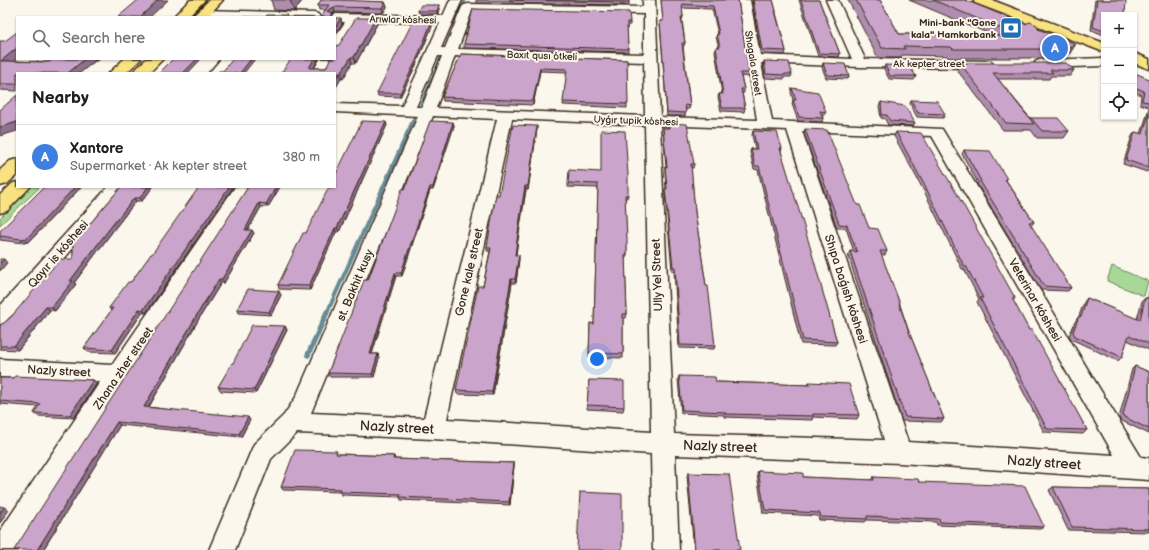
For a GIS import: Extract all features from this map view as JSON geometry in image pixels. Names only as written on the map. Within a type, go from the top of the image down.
[{"type":"main road","points":[[181,16],[198,0]]},
{"type":"main road","points":[[200,15],[216,0]]},
{"type":"main road","points":[[980,0],[1101,47]]},
{"type":"main road","points":[[118,72],[132,60]]},
{"type":"main road","points":[[141,72],[154,60]]},
{"type":"main road","points":[[0,180],[16,166]]},
{"type":"main road","points":[[0,206],[19,188]]},
{"type":"street","name":"Shagala street","points":[[744,0],[765,125]]},
{"type":"street","points":[[832,0],[860,63]]},
{"type":"street","points":[[462,3],[649,6]]},
{"type":"street","name":"st. Bakhit kusy","points":[[222,550],[262,452],[292,422],[305,403],[427,112],[447,20],[462,3]]},
{"type":"street","name":"st. Bakhit kusy","points":[[407,111],[441,52],[462,3]]},
{"type":"street","name":"Ully Yel Street","points":[[649,6],[666,550]]},
{"type":"street","points":[[200,15],[264,16]]},
{"type":"street","name":"Arıwlar kóshesi","points":[[336,18],[447,20]]},
{"type":"street","points":[[336,45],[354,18]]},
{"type":"street","name":"Baxıt qusı ótkeli","points":[[441,52],[650,58]]},
{"type":"street","name":"Ak kepter street","points":[[754,59],[860,63],[997,64]]},
{"type":"street","points":[[217,72],[227,60]]},
{"type":"street","points":[[320,72],[327,60]]},
{"type":"street","points":[[1028,64],[1101,62]]},
{"type":"street","name":"Uyǵır tupik kóshesi","points":[[336,108],[937,132]]},
{"type":"street","name":"Gone kale street","points":[[433,429],[506,116]]},
{"type":"street","name":"Shıpa baǵısh kóshesi","points":[[793,126],[900,452]]},
{"type":"street","name":"Veterinar kóshesi","points":[[937,132],[1141,468]]},
{"type":"street","name":"Qayır is kóshesi","points":[[0,320],[116,188]]},
{"type":"street","name":"Zhana zher street","points":[[3,550],[242,188]]},
{"type":"street","name":"Nazly street","points":[[0,368],[118,374]]},
{"type":"street","name":"Nazly street","points":[[292,422],[433,429],[662,444],[900,452],[1141,468]]},
{"type":"green space","points":[[30,188],[39,188],[0,225],[0,218]]},
{"type":"green space","points":[[1112,266],[1148,281],[1144,296],[1107,281]]},
{"type":"building","points":[[138,0],[158,0],[141,16],[119,16]]},
{"type":"building","points":[[321,0],[385,2],[382,8],[334,7],[327,11],[332,13],[332,16],[322,16],[329,5],[318,5]]},
{"type":"building","points":[[509,0],[629,0],[629,2]]},
{"type":"building","points":[[661,0],[738,0],[749,73],[740,73],[744,89],[741,89],[745,108],[722,108],[719,94],[723,94],[716,47],[720,47],[717,34],[719,34],[713,6],[682,4],[683,17],[681,17],[685,43],[682,43],[690,106],[685,105],[686,113],[667,112],[660,21],[663,21]]},
{"type":"building","points":[[753,0],[773,0],[786,51],[762,50]]},
{"type":"building","points":[[801,0],[819,0],[840,54],[819,53]]},
{"type":"building","points":[[856,0],[880,0],[899,34],[1019,36],[933,0],[965,0],[1025,24],[1030,22],[1037,25],[1038,29],[1076,44],[1064,49],[953,49],[951,47],[903,46],[905,49],[882,48]]},
{"type":"building","points":[[1097,0],[1126,0],[1125,12],[1101,12],[1101,30],[1093,27]]},
{"type":"building","points":[[421,5],[439,5],[437,11],[418,11]]},
{"type":"building","points":[[473,9],[629,12],[630,22],[627,22],[628,49],[464,44]]},
{"type":"building","points":[[267,15],[287,15],[286,16],[266,16]]},
{"type":"building","points":[[336,18],[341,18],[336,26]]},
{"type":"building","points":[[356,18],[376,18],[354,57],[351,57],[336,78],[336,72],[282,72],[290,60],[313,60],[309,68],[326,68],[330,60],[336,60],[336,46],[339,45]]},
{"type":"building","points":[[413,21],[432,21],[416,61],[400,93],[377,93]]},
{"type":"building","points":[[16,33],[16,49],[1,61],[49,62],[52,60],[84,60],[69,72],[16,72],[16,84],[0,84],[0,41],[5,41]]},
{"type":"building","points":[[461,54],[627,60],[628,104],[563,102],[567,69],[540,68],[533,101],[442,97]]},
{"type":"building","points":[[172,60],[196,60],[184,72],[160,72]]},
{"type":"building","points":[[232,60],[250,60],[241,72],[218,72],[223,71]]},
{"type":"building","points":[[764,61],[789,62],[792,74],[766,74]]},
{"type":"building","points":[[823,63],[845,64],[849,76],[827,75]]},
{"type":"building","points":[[960,63],[1066,63],[1074,70],[1050,70],[1053,73],[993,73],[1034,124],[1006,123]]},
{"type":"building","points":[[885,65],[909,66],[916,76],[890,76]]},
{"type":"building","points":[[1137,74],[1149,79],[1149,102],[1142,101],[1144,91],[1137,88]]},
{"type":"building","points":[[792,88],[818,92],[826,112],[820,111],[823,118],[799,117],[793,100],[796,100]]},
{"type":"building","points":[[16,96],[16,122],[0,127],[0,110]]},
{"type":"building","points":[[911,100],[937,101],[945,114],[918,113]]},
{"type":"building","points":[[881,102],[905,106],[915,123],[890,121],[887,115],[882,115]]},
{"type":"building","points":[[1149,113],[1149,168],[1126,160],[1135,132],[1143,134]]},
{"type":"building","points":[[1031,118],[1058,118],[1069,131],[1042,131]]},
{"type":"building","points":[[362,121],[386,122],[309,286],[278,285],[303,233],[306,233],[328,188],[336,188],[336,174]]},
{"type":"building","points":[[430,121],[453,122],[433,187],[430,187],[401,273],[395,273],[370,354],[378,354],[372,374],[328,373],[364,280],[368,280],[402,189],[405,189]]},
{"type":"building","points":[[668,123],[687,124],[694,164],[691,164],[695,212],[706,286],[708,286],[715,346],[680,345],[675,267],[673,267],[665,189],[667,189],[665,167],[667,167],[663,128],[669,128]]},
{"type":"building","points":[[513,125],[537,126],[528,186],[525,186],[519,226],[515,255],[519,255],[515,279],[511,279],[492,392],[456,390],[478,286],[483,286],[491,248],[487,248],[492,216],[496,195],[499,195]]},
{"type":"building","points":[[805,129],[827,130],[857,205],[860,205],[869,228],[878,229],[887,251],[880,251],[909,332],[944,419],[905,417],[850,251],[857,252],[847,225],[839,224]]},
{"type":"building","points":[[601,130],[625,131],[628,175],[628,195],[625,195],[627,239],[627,255],[625,255],[627,314],[623,314],[623,354],[589,353],[590,323],[594,324],[598,184],[568,183],[569,170],[601,172]]},
{"type":"building","points":[[753,131],[777,132],[782,148],[780,148],[837,342],[803,340],[759,166],[755,166],[751,149],[757,149]]},
{"type":"building","points":[[896,132],[921,133],[964,206],[1015,298],[1012,298],[1029,330],[1032,330],[1087,430],[1047,429],[980,298],[983,298],[966,266],[964,266],[927,190]]},
{"type":"building","points":[[964,150],[990,151],[1007,179],[1005,179],[1034,222],[1029,222],[1071,288],[1044,286],[980,181]]},
{"type":"building","points":[[43,188],[74,188],[27,238],[21,239],[0,236],[0,231]]},
{"type":"building","points":[[120,188],[147,188],[140,198],[134,198],[70,281],[73,281],[52,307],[46,307],[14,346],[0,346],[0,325],[12,316],[60,259],[73,259],[72,245]]},
{"type":"building","points":[[198,188],[228,188],[143,310],[139,309],[112,350],[84,348],[113,308],[109,308],[128,282],[131,282]]},
{"type":"building","points":[[247,188],[275,188],[266,204],[259,203],[245,230],[252,230],[222,279],[219,279],[198,313],[144,407],[248,417],[239,434],[117,422],[37,550],[14,550]]},
{"type":"building","points":[[248,289],[279,291],[269,312],[237,309]]},
{"type":"building","points":[[1087,298],[1140,320],[1145,298],[1149,299],[1149,344],[1129,335],[1122,357],[1075,336],[1073,332],[1079,316],[1081,317]]},
{"type":"building","points":[[252,325],[285,326],[254,390],[218,387],[233,363]]},
{"type":"building","points":[[1135,366],[1149,372],[1149,429],[1124,417],[1123,415]]},
{"type":"building","points":[[15,376],[93,380],[70,415],[34,413],[40,404],[0,401],[0,378],[13,378]]},
{"type":"building","points":[[679,376],[715,377],[716,382],[810,385],[809,382],[849,384],[859,415],[813,414],[813,416],[725,414],[725,412],[682,410]]},
{"type":"building","points":[[589,380],[624,381],[624,407],[587,405]]},
{"type":"building","points":[[295,450],[337,451],[336,454],[394,456],[393,459],[514,463],[509,502],[400,497],[401,494],[340,492],[341,489],[281,487]]},
{"type":"building","points":[[758,471],[803,473],[803,477],[874,480],[873,477],[918,479],[919,482],[1025,486],[1044,527],[940,522],[939,519],[867,516],[867,519],[821,517],[820,513],[765,510]]},
{"type":"building","points":[[688,473],[729,474],[740,550],[695,550]]},
{"type":"building","points":[[1053,487],[1149,489],[1149,529],[1072,527]]},
{"type":"building","points":[[580,492],[622,494],[622,550],[577,550]]},
{"type":"building","points":[[0,506],[4,507],[0,513]]},
{"type":"waterway","points":[[461,11],[465,0]]},
{"type":"waterway","points":[[421,104],[442,56]]},
{"type":"waterway","points":[[406,135],[414,118]]},
{"type":"waterway","points":[[327,313],[407,134]]},
{"type":"waterway","points":[[308,355],[327,312]]},
{"type":"place","name":"Mini-bank \"Gone kala\" Hamkorbank","points":[[1011,28]]},
{"type":"place","name":"Xantore","points":[[1055,48]]}]
